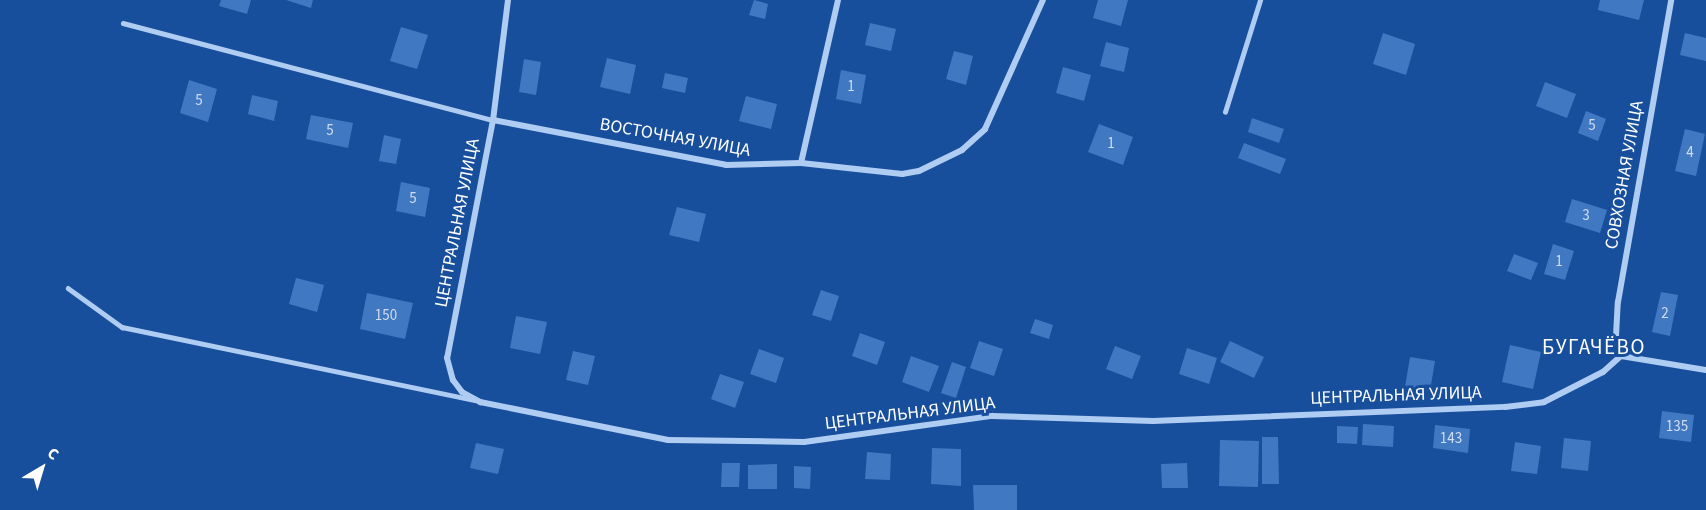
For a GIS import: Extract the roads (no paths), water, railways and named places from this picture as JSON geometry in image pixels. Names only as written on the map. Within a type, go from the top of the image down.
[{"type":"street","name":"ЦЕНТРАЛЬНАЯ УЛИЦА","points":[[508,0],[493,120],[447,358],[462,392],[480,402],[668,440],[804,442],[992,416],[1153,421],[1505,407],[1544,402],[1603,372],[1621,356]]},
{"type":"street","points":[[801,163],[838,0]]},
{"type":"street","name":"ВОСТОЧНАЯ УЛИЦА","points":[[493,120],[726,165],[801,163],[902,174],[919,171],[962,150],[996,113],[1043,0]]},
{"type":"street","name":"СОВХОЗНАЯ УЛИЦА","points":[[1621,356],[1616,336],[1618,302],[1671,0]]},
{"type":"street","points":[[1621,356],[1706,370]]},
{"type":"lane","points":[[1226,112],[1260,0]]},
{"type":"lane","points":[[123,23],[493,120]]},
{"type":"lane","points":[[68,288],[122,327],[480,402]]},
{"type":"district","name":"БУГАЧЁВО","points":[[1594,347]]}]
